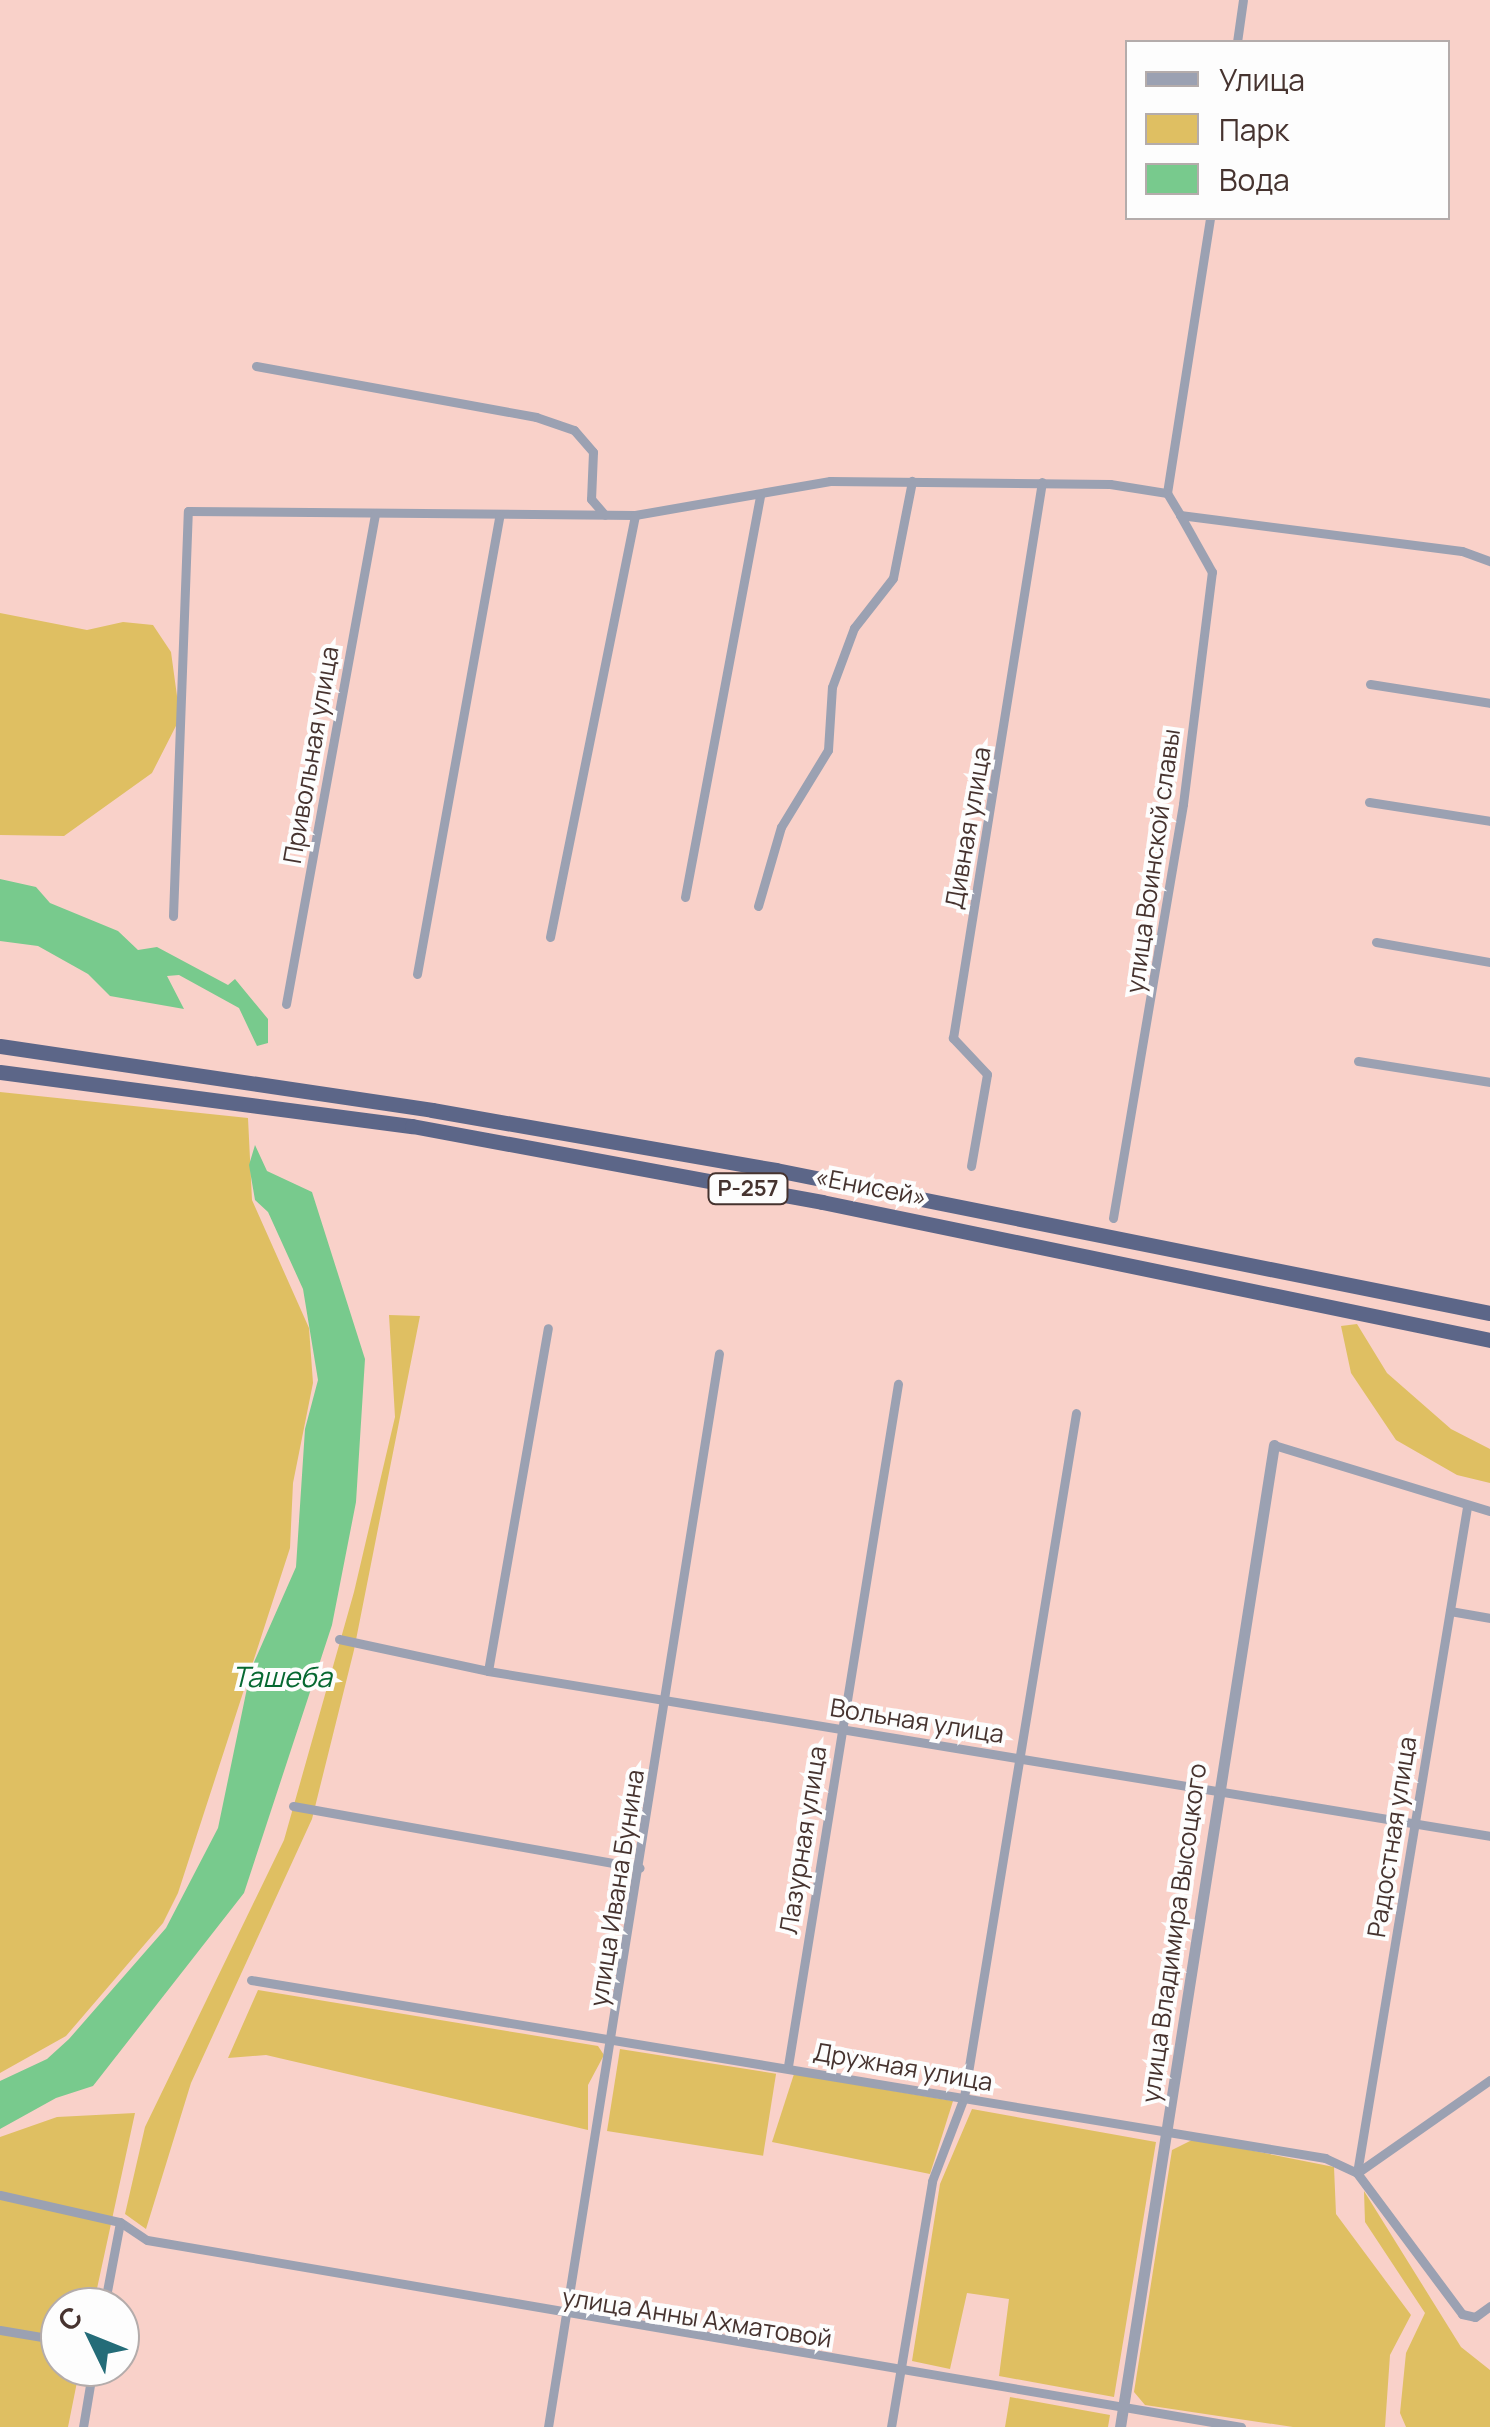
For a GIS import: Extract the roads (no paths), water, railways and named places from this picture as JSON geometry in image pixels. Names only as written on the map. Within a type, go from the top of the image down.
[{"type":"highway","name":"«Енисей»","points":[[0,1046],[776,1170],[1490,1312]]},
{"type":"highway","name":"«Енисей»","points":[[0,1072],[412,1126],[822,1202],[1490,1340]]},
{"type":"street","points":[[1237,40],[1243,0]]},
{"type":"street","points":[[173,916],[188,511],[635,516],[830,481],[1042,482],[1167,494],[1210,220]]},
{"type":"street","points":[[256,366],[536,418],[574,430],[593,452],[592,499],[605,515]]},
{"type":"street","points":[[758,906],[781,827],[828,750],[832,687],[854,628],[893,578],[912,481]]},
{"type":"street","name":"Дивная улица","points":[[971,1166],[987,1074],[953,1038],[1042,482]]},
{"type":"street","name":"улица Воинской славы","points":[[1113,1218],[1183,804],[1212,572],[1167,494]]},
{"type":"street","points":[[685,898],[760,496]]},
{"type":"street","name":"Привольная улица","points":[[286,1004],[375,514]]},
{"type":"street","points":[[417,974],[500,514]]},
{"type":"street","points":[[1180,515],[1462,551],[1490,561]]},
{"type":"street","points":[[550,936],[635,516]]},
{"type":"street","points":[[1370,684],[1490,703]]},
{"type":"street","points":[[1369,802],[1490,820]]},
{"type":"street","points":[[1376,942],[1490,962]]},
{"type":"street","points":[[1358,1061],[1490,1082]]},
{"type":"street","points":[[488,1671],[548,1328]]},
{"type":"street","name":"улица Ивана Бунина","points":[[548,2427],[719,1354]]},
{"type":"street","name":"Лазурная улица","points":[[788,2066],[898,1384]]},
{"type":"street","points":[[891,2427],[932,2181],[964,2097],[1076,1413]]},
{"type":"street","points":[[1274,1446],[1490,1511]]},
{"type":"street","name":"улица Владимира Высоцкого","points":[[1120,2427],[1274,1446]]},
{"type":"street","name":"Радостная улица","points":[[1356,2173],[1467,1507]]},
{"type":"street","points":[[1450,1611],[1490,1618]]},
{"type":"street","name":"Вольная улица","points":[[339,1639],[488,1671],[1490,1836]]},
{"type":"street","points":[[293,1806],[640,1868]]},
{"type":"street","name":"Дружная улица","points":[[251,1980],[1302,2152],[1356,2173]]},
{"type":"street","points":[[1490,2080],[1356,2173],[1462,2314],[1475,2317],[1490,2306]]},
{"type":"street","points":[[0,2195],[120,2222],[108,2287]]},
{"type":"street","name":"улица Анны Ахматовой","points":[[120,2222],[147,2240],[566,2316],[1242,2427]]},
{"type":"street","points":[[0,2330],[40,2337]]},
{"type":"street","points":[[83,2427],[90,2387]]},
{"type":"water","points":[[0,879],[36,887],[50,903],[118,931],[138,950],[157,947],[228,985],[235,979],[268,1019],[268,1043],[257,1046],[239,1008],[179,975],[167,976],[184,1009],[110,996],[88,974],[38,946],[0,941]]},
{"type":"water","name":"Ташеба","points":[[255,1145],[267,1171],[312,1192],[365,1359],[356,1502],[332,1625],[244,1893],[93,2086],[56,2098],[0,2129],[0,2081],[47,2059],[69,2039],[166,1928],[218,1828],[251,1669],[296,1567],[305,1429],[318,1380],[303,1289],[268,1212],[255,1200],[249,1165]]}]
